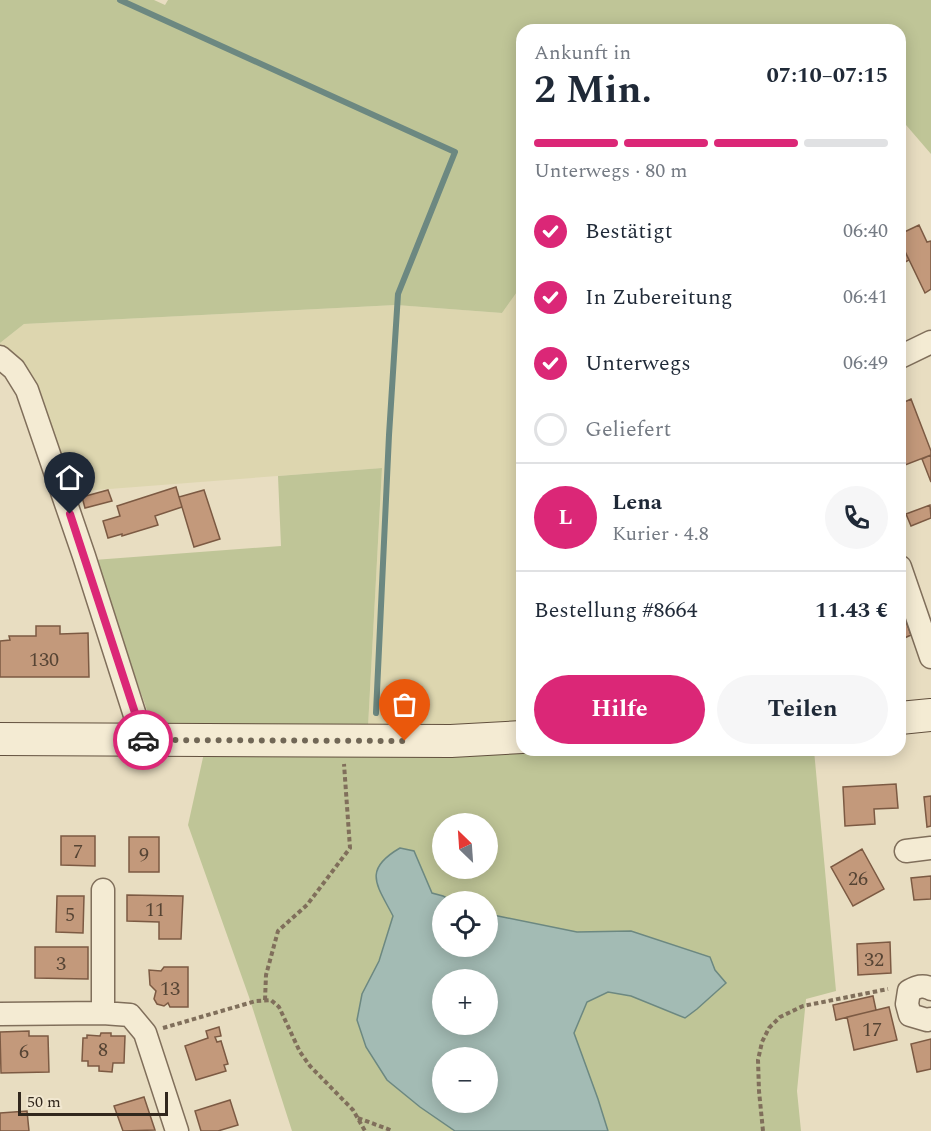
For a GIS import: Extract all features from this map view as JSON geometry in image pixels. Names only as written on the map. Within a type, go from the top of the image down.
[{"type":"main road","points":[[906,717],[931,715]]},
{"type":"main road","points":[[0,740],[451,741],[516,737]]},
{"type":"street","points":[[906,354],[931,342]]},
{"type":"street","points":[[0,357],[14,369],[27,390],[84,556],[140,728],[141,740]]},
{"type":"street","points":[[906,584],[931,657]]},
{"type":"street","points":[[906,851],[931,848]]},
{"type":"street","points":[[103,890],[103,1012]]},
{"type":"street","points":[[920,990],[907,1004],[910,1015],[931,1019]]},
{"type":"street","points":[[0,1014],[103,1012],[130,1015],[145,1033],[177,1131]]},
{"type":"path","points":[[265,1000],[266,975],[278,931],[307,905],[350,848],[343,764],[359,762],[360,741]]},
{"type":"path","points":[[763,1131],[758,1060],[762,1042],[769,1028],[780,1017],[803,1006],[894,988],[920,990]]},
{"type":"path","points":[[145,1033],[256,1001],[271,1000],[279,1007],[300,1052],[310,1066],[353,1110],[365,1131]]},
{"type":"path","points":[[358,1118],[393,1131]]},
{"type":"shaded area","points":[[516,293],[516,724],[368,727],[382,468],[70,492],[19,360],[0,346],[0,343],[24,324],[396,305],[502,313]]},
{"type":"green space","points":[[0,0],[154,0],[165,5],[168,0],[931,0],[931,154],[906,125],[906,24],[516,24],[516,293],[502,313],[396,305],[24,324],[0,343]]},
{"type":"green space","points":[[382,468],[368,727],[153,727],[94,560],[281,546],[278,476]]},
{"type":"green space","points":[[516,751],[516,756],[815,756],[836,991],[806,999],[797,1091],[801,1131],[292,1131],[249,997],[188,825],[204,753]]},
{"type":"water","points":[[400,848],[414,851],[432,893],[432,957],[498,957],[498,916],[577,932],[631,931],[710,957],[715,970],[726,983],[685,1018],[631,996],[608,992],[587,1002],[574,1033],[608,1131],[455,1131],[387,1080],[366,1047],[357,1020],[362,994],[379,961],[393,916],[376,879],[381,864]]},
{"type":"building","points":[[919,225],[927,242],[931,241],[931,289],[925,293],[906,253],[906,231]]},
{"type":"building","points":[[911,399],[931,455],[906,465],[906,401]]},
{"type":"building","points":[[931,455],[931,482],[922,459]]},
{"type":"building","points":[[176,487],[182,507],[155,516],[158,525],[108,538],[103,521],[120,516],[117,506]]},
{"type":"building","points":[[108,490],[112,501],[85,508],[82,497]]},
{"type":"building","points":[[204,490],[220,539],[194,547],[179,497]]},
{"type":"building","points":[[930,505],[931,518],[911,526],[906,514]]},
{"type":"building","points":[[906,621],[911,635],[906,637]]},
{"type":"building","points":[[36,626],[60,626],[60,634],[88,633],[89,677],[0,677],[0,641],[10,640],[9,636],[36,636]]},
{"type":"building","points":[[896,784],[898,808],[874,809],[875,824],[845,826],[843,787]]},
{"type":"building","points":[[931,796],[931,826],[927,827],[924,797]]},
{"type":"building","points":[[61,836],[95,836],[95,866],[61,865]]},
{"type":"building","points":[[129,837],[159,837],[159,872],[129,872]]},
{"type":"building","points":[[862,849],[884,889],[853,906],[831,867]]},
{"type":"building","points":[[931,876],[931,899],[914,900],[911,878]]},
{"type":"building","points":[[127,895],[183,896],[181,939],[159,939],[159,922],[127,921]]},
{"type":"building","points":[[57,896],[84,896],[83,933],[56,932]]},
{"type":"building","points":[[890,942],[891,973],[858,975],[857,944]]},
{"type":"building","points":[[35,947],[88,947],[88,979],[35,978]]},
{"type":"building","points":[[164,967],[188,967],[188,1007],[170,1007],[168,1003],[164,1006],[157,1004],[154,999],[156,991],[150,985],[149,970],[161,971]]},
{"type":"building","points":[[873,996],[876,1010],[836,1020],[833,1005]]},
{"type":"building","points":[[889,1007],[897,1040],[854,1050],[847,1017]]},
{"type":"building","points":[[219,1027],[221,1036],[215,1037],[217,1042],[221,1041],[228,1064],[224,1065],[226,1071],[196,1080],[185,1046],[208,1038],[206,1031]]},
{"type":"building","points":[[29,1031],[29,1036],[48,1036],[49,1072],[1,1073],[0,1032]]},
{"type":"building","points":[[101,1033],[125,1036],[124,1063],[113,1063],[112,1072],[99,1071],[99,1066],[88,1066],[88,1061],[82,1061],[83,1038],[87,1038],[87,1035],[100,1036]]},
{"type":"building","points":[[931,1039],[931,1069],[917,1072],[911,1044]]},
{"type":"building","points":[[144,1097],[155,1130],[123,1131],[114,1106]]},
{"type":"building","points":[[230,1100],[238,1125],[218,1131],[201,1131],[195,1111]]},
{"type":"building","points":[[27,1111],[29,1131],[0,1131],[0,1113]]},
{"type":"waterway","points":[[120,0],[455,152],[398,294],[376,713]]},
{"type":"way so far","points":[[143,740],[405,741]]},
{"type":"route","points":[[70,514],[140,728],[141,740],[143,740]]}]
